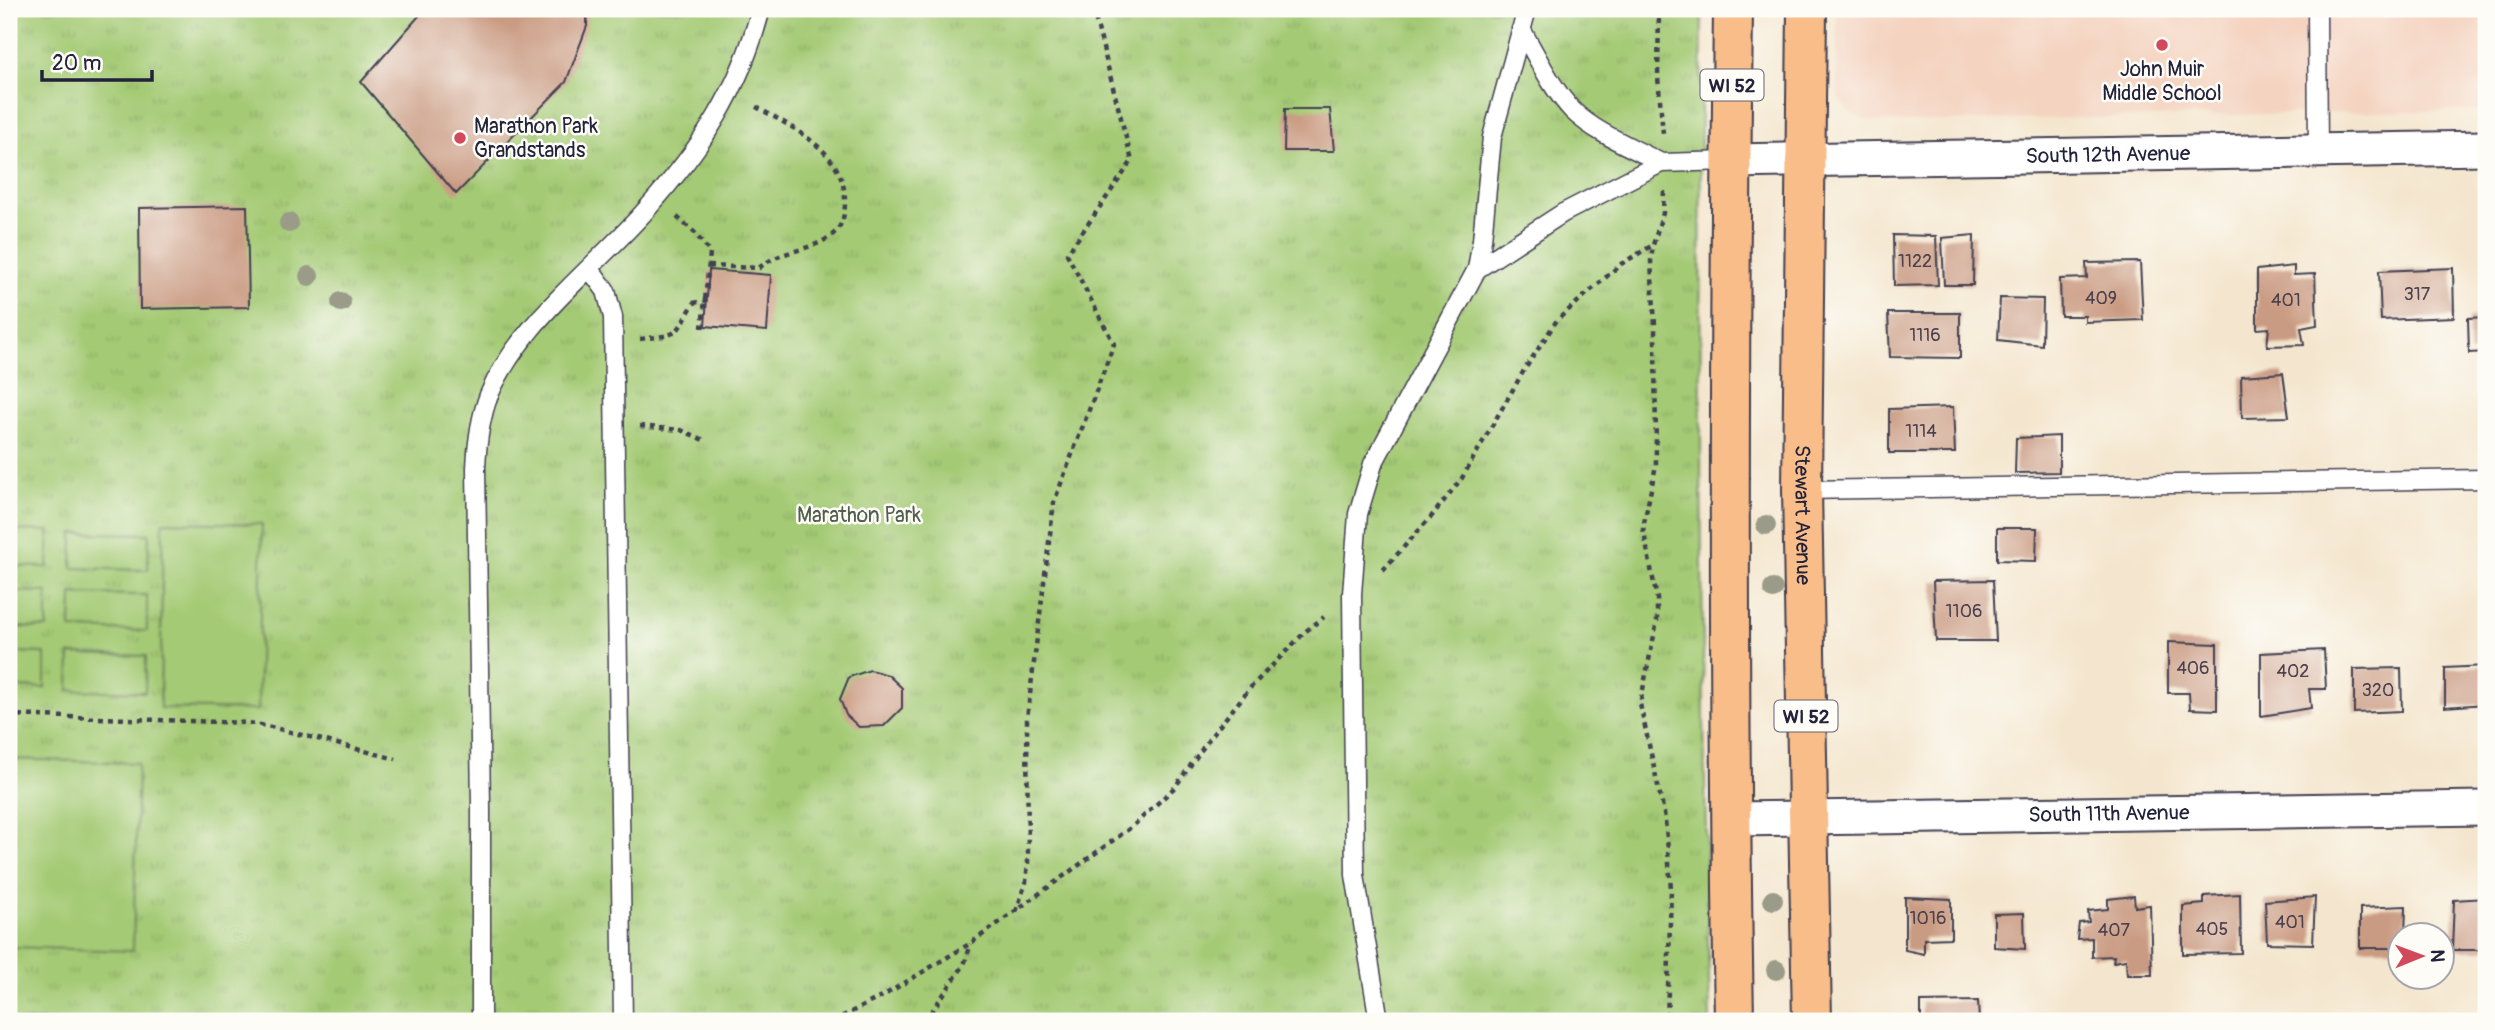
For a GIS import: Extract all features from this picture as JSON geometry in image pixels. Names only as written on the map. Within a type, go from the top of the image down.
[{"type":"main road","name":"WI 52","points":[[1733,9],[1730,161],[1734,1021]]},
{"type":"main road","name":"Stewart Avenue","points":[[1807,9],[1802,490],[1812,1021]]},
{"type":"street","name":"South 12th Avenue","points":[[1730,161],[2486,148]]},
{"type":"street","name":"South 11th Avenue","points":[[1731,819],[2486,808]]},
{"type":"lane","points":[[481,1021],[477,447],[484,409],[506,363],[527,334],[653,202],[691,155],[731,93],[751,46],[761,9]]},
{"type":"lane","points":[[1380,1021],[1355,875],[1352,594],[1358,514],[1367,478],[1477,269],[1492,137],[1527,9]]},
{"type":"lane","points":[[2317,9],[2318,149]]},
{"type":"lane","points":[[1521,29],[1556,89],[1572,110],[1596,128],[1661,163]]},
{"type":"lane","points":[[1477,269],[1563,213],[1661,163],[1730,161]]},
{"type":"lane","points":[[590,269],[606,291],[611,304],[613,342],[623,1021]]},
{"type":"lane","points":[[1802,490],[2486,479]]},
{"type":"path","points":[[1016,912],[1026,882],[1028,863],[1027,718],[1054,502],[1114,344],[1067,254],[1132,161],[1093,9]]},
{"type":"path","points":[[1659,9],[1658,76],[1662,124]]},
{"type":"path","points":[[709,266],[759,268],[773,257],[829,237],[841,224],[845,214],[843,178],[832,160],[788,126],[731,93]]},
{"type":"path","points":[[653,202],[695,233],[710,253],[702,328]]},
{"type":"path","points":[[1663,205],[1651,261],[1655,325],[1656,465],[1643,528],[1657,610],[1655,634],[1640,704],[1662,802],[1667,838],[1671,889],[1667,1021]]},
{"type":"path","points":[[833,1021],[898,988],[971,943],[1133,826],[1163,800],[1251,687],[1306,631],[1375,578],[1399,555],[1445,500],[1462,478],[1523,372],[1557,320],[1621,264],[1653,245]]},
{"type":"path","points":[[613,342],[674,333],[681,328],[694,303],[706,300]]},
{"type":"path","points":[[615,425],[681,430],[706,441]]},
{"type":"path","points":[[9,715],[249,723],[396,760]]},
{"type":"path","points":[[925,1021],[964,965],[970,954],[971,943]]},
{"type":"shaded area","name":"John Muir Middle School","points":[[1837,9],[2486,9],[2486,110],[1892,122],[1866,120],[1851,113],[1839,99]]},
{"type":"green space","name":"Marathon Park","points":[[9,9],[1702,9],[1702,515],[1710,1021],[9,1021]]},
{"type":"green space","points":[[163,522],[262,524],[258,710],[160,708]]},
{"type":"green space","points":[[9,530],[49,531],[48,567],[9,566]]},
{"type":"green space","points":[[73,533],[149,534],[148,570],[72,568]]},
{"type":"green space","points":[[9,591],[47,592],[47,628],[9,627]]},
{"type":"green space","points":[[72,594],[147,595],[147,631],[71,629]]},
{"type":"green space","points":[[9,652],[45,653],[45,688],[9,687]]},
{"type":"green space","points":[[70,654],[146,656],[145,692],[69,690]]},
{"type":"green space","points":[[9,759],[138,763],[133,951],[9,947]]},
{"type":"building","name":"Marathon Park Grandstands","points":[[425,9],[587,9],[587,26],[566,82],[456,194],[361,82]]},
{"type":"building","points":[[1285,109],[1330,109],[1334,151],[1284,151]]},
{"type":"building","points":[[247,206],[249,307],[140,309],[139,208]]},
{"type":"building","points":[[1893,235],[1936,236],[1938,285],[1894,286]]},
{"type":"building","points":[[1974,235],[1973,285],[1944,285],[1942,238]]},
{"type":"building","points":[[2140,262],[2143,320],[2085,322],[2085,316],[2061,316],[2060,279],[2087,278],[2086,263]]},
{"type":"building","points":[[2294,266],[2294,275],[2315,274],[2317,325],[2301,328],[2304,345],[2267,346],[2269,328],[2257,329],[2257,270]]},
{"type":"building","points":[[2453,268],[2454,317],[2381,320],[2379,271]]},
{"type":"building","points":[[709,270],[771,275],[767,331],[705,326]]},
{"type":"building","points":[[2000,298],[2043,299],[2042,345],[1998,340]]},
{"type":"building","points":[[1888,313],[1960,313],[1960,358],[1890,357]]},
{"type":"building","points":[[2486,317],[2486,352],[2469,353],[2468,318]]},
{"type":"building","points":[[2283,373],[2289,417],[2242,418],[2241,376]]},
{"type":"building","points":[[1953,407],[1955,453],[1889,453],[1889,409]]},
{"type":"building","points":[[2059,436],[2059,472],[2015,473],[2016,438]]},
{"type":"building","points":[[1997,528],[2037,528],[2036,561],[1997,560]]},
{"type":"building","points":[[1993,580],[1996,641],[1936,641],[1933,581]]},
{"type":"building","points":[[2168,642],[2217,644],[2217,710],[2190,709],[2189,693],[2168,693]]},
{"type":"building","points":[[2324,650],[2326,689],[2309,689],[2311,708],[2261,716],[2261,653]]},
{"type":"building","points":[[2486,666],[2486,704],[2445,707],[2445,668]]},
{"type":"building","points":[[2401,668],[2402,711],[2354,713],[2354,669]]},
{"type":"building","points":[[870,670],[888,675],[902,688],[902,708],[884,726],[859,727],[846,715],[840,699],[849,677]]},
{"type":"building","points":[[2240,894],[2241,953],[2183,954],[2183,906],[2204,904],[2204,896]]},
{"type":"building","points":[[2134,896],[2135,907],[2150,905],[2152,975],[2127,975],[2126,960],[2113,962],[2114,956],[2092,957],[2092,938],[2077,939],[2079,923],[2089,922],[2088,911],[2108,909],[2108,899]]},
{"type":"building","points":[[1905,897],[1951,899],[1951,938],[1924,939],[1924,954],[1905,950]]},
{"type":"building","points":[[2315,897],[2313,944],[2267,943],[2265,901]]},
{"type":"building","points":[[2486,898],[2486,950],[2456,950],[2454,900]]},
{"type":"building","points":[[2406,906],[2405,922],[2386,922],[2386,948],[2360,948],[2360,908]]},
{"type":"building","points":[[2024,913],[2025,949],[1994,947],[1994,914]]},
{"type":"building","points":[[1978,1001],[1979,1021],[1921,1021],[1921,1002]]},
{"type":"place","name":"John Muir Middle School","points":[[2162,45]]},
{"type":"place","name":"Marathon Park Grandstands","points":[[460,138]]}]
